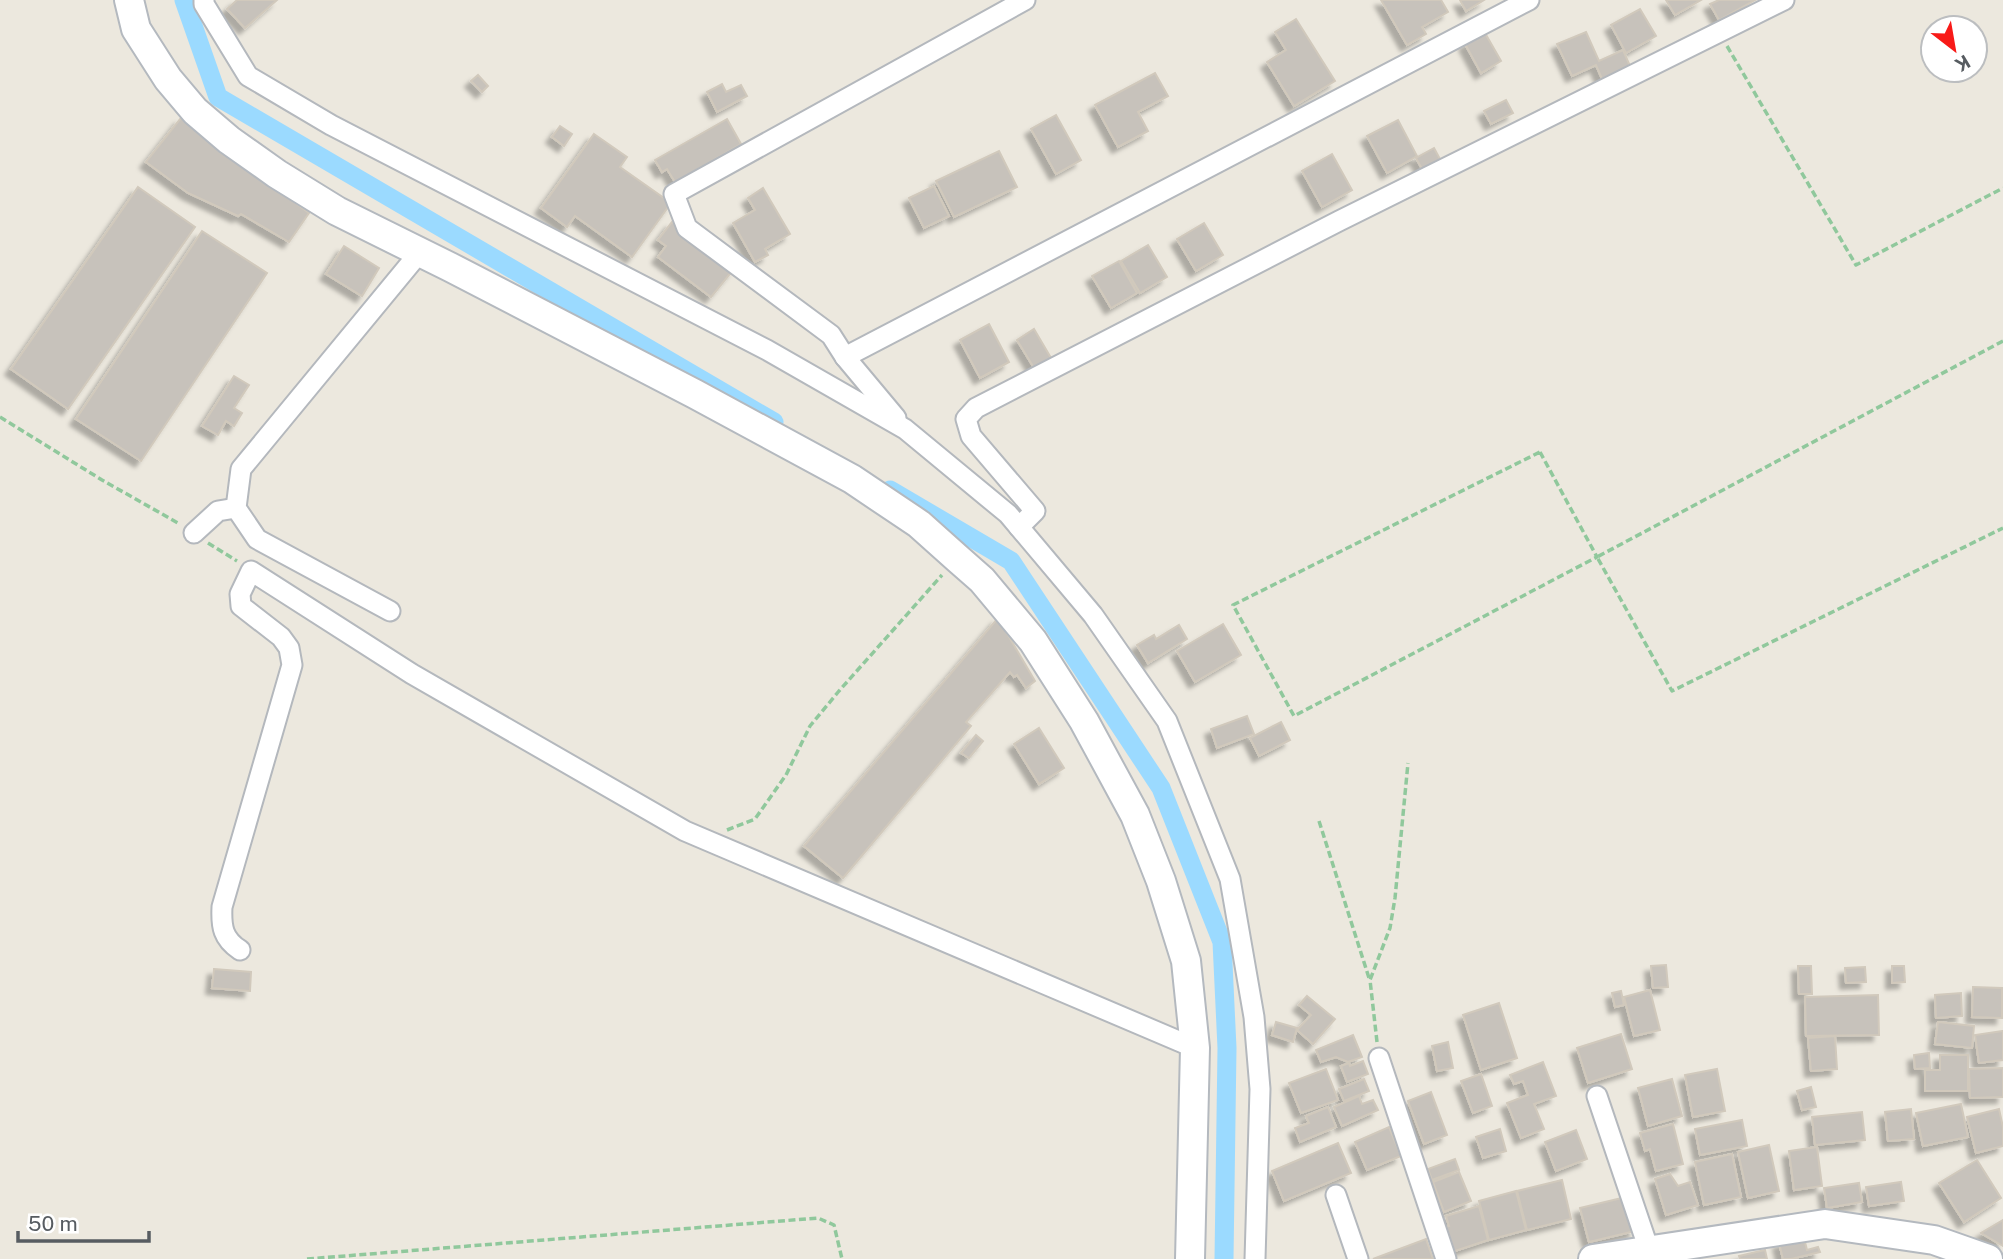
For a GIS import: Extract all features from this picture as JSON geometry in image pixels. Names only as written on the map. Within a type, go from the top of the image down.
[{"type":"street","points":[[128,0],[136,29],[168,79],[203,118],[277,174],[337,211],[683,388],[852,479],[919,524],[982,580],[1033,641],[1084,721],[1135,815],[1161,881],[1186,961],[1195,1048],[1190,1259]]},
{"type":"street","points":[[204,0],[248,76],[331,124],[767,350],[905,429],[1008,514],[1093,615],[1167,721],[1230,879],[1254,1017],[1260,1089],[1255,1259]]},
{"type":"street","points":[[905,429],[845,357],[831,335],[687,228],[674,194],[1025,0]]},
{"type":"street","points":[[845,357],[1530,0]]},
{"type":"street","points":[[1019,527],[1035,511],[971,436],[967,419],[976,408],[1339,221],[1784,0]]},
{"type":"street","points":[[390,611],[257,539],[236,508],[241,469],[420,252]]},
{"type":"street","points":[[194,533],[218,510],[236,508]]},
{"type":"street","points":[[240,950],[229,943],[221,923],[222,907],[292,665],[289,648],[281,637],[241,606],[240,594],[251,571],[412,674],[685,831],[1195,1048]]},
{"type":"street","points":[[1379,1058],[1446,1259]]},
{"type":"street","points":[[1597,1096],[1649,1250]]},
{"type":"street","points":[[1336,1195],[1358,1259]]},
{"type":"street","points":[[1596,1259],[1825,1224],[1934,1240],[1988,1259]]},
{"type":"path","points":[[1719,33],[1856,265],[2003,188]]},
{"type":"path","points":[[2003,341],[1597,557],[1294,716],[1233,605],[1540,452],[1597,557],[1672,691],[2003,528]]},
{"type":"path","points":[[0,417],[102,480],[164,514],[251,571]]},
{"type":"path","points":[[705,839],[755,819],[786,775],[810,726],[957,558]]},
{"type":"path","points":[[1370,980],[1390,928],[1408,763]]},
{"type":"path","points":[[1319,821],[1370,980],[1379,1058]]},
{"type":"path","points":[[307,1259],[818,1219],[834,1225],[842,1259]]},
{"type":"building","points":[[237,0],[277,0],[245,28],[227,9]]},
{"type":"building","points":[[1381,0],[1441,0],[1448,12],[1422,27],[1426,34],[1407,45]]},
{"type":"building","points":[[1460,0],[1484,0],[1466,11]]},
{"type":"building","points":[[1666,0],[1701,0],[1675,15]]},
{"type":"building","points":[[1719,0],[1755,0],[1719,20],[1710,4]]},
{"type":"building","points":[[1640,9],[1656,36],[1626,53],[1611,25]]},
{"type":"building","points":[[1296,19],[1335,81],[1294,106],[1267,62],[1286,50],[1275,32]]},
{"type":"building","points":[[1586,32],[1599,61],[1623,50],[1630,66],[1602,79],[1596,65],[1572,76],[1557,44]]},
{"type":"building","points":[[1485,33],[1501,61],[1481,73],[1465,44]]},
{"type":"building","points":[[1155,73],[1168,96],[1138,112],[1148,131],[1118,147],[1095,105]]},
{"type":"building","points":[[478,75],[488,86],[482,92],[471,81]]},
{"type":"building","points":[[722,84],[726,92],[741,85],[747,96],[717,112],[707,92]]},
{"type":"building","points":[[1506,100],[1513,113],[1491,124],[1484,111]]},
{"type":"building","points":[[1056,115],[1081,160],[1056,174],[1031,129]]},
{"type":"building","points":[[181,118],[309,213],[289,242],[241,214],[238,216],[188,193],[146,162]]},
{"type":"building","points":[[727,119],[741,144],[675,182],[667,169],[662,172],[655,160]]},
{"type":"building","points":[[1398,120],[1417,156],[1387,173],[1367,136]]},
{"type":"building","points":[[560,126],[572,134],[564,146],[552,137]]},
{"type":"building","points":[[594,134],[627,157],[620,167],[671,203],[632,257],[575,216],[567,227],[541,208]]},
{"type":"building","points":[[1434,148],[1440,159],[1422,169],[1416,158]]},
{"type":"building","points":[[999,151],[1017,187],[954,217],[936,181]]},
{"type":"building","points":[[1332,154],[1352,190],[1322,207],[1302,171]]},
{"type":"building","points":[[934,186],[949,216],[924,228],[909,198]]},
{"type":"building","points":[[138,187],[195,227],[68,409],[11,369]]},
{"type":"building","points":[[763,188],[790,234],[765,249],[768,255],[755,262],[733,223],[755,210],[748,198]]},
{"type":"building","points":[[672,222],[734,269],[711,297],[658,257],[666,246],[658,240]]},
{"type":"building","points":[[1204,223],[1223,255],[1196,271],[1177,239]]},
{"type":"building","points":[[202,231],[267,273],[141,461],[76,419]]},
{"type":"building","points":[[1148,245],[1167,277],[1140,293],[1121,261]]},
{"type":"building","points":[[344,246],[379,268],[362,296],[326,274]]},
{"type":"building","points":[[1119,261],[1137,293],[1111,308],[1092,276]]},
{"type":"building","points":[[989,324],[1009,362],[980,378],[960,340]]},
{"type":"building","points":[[1034,329],[1051,358],[1034,368],[1017,340]]},
{"type":"building","points":[[234,376],[249,385],[234,408],[242,413],[234,426],[226,421],[218,435],[202,426]]},
{"type":"building","points":[[998,618],[1035,681],[1026,688],[1017,675],[1014,677],[1010,672],[966,722],[971,726],[843,878],[804,846]]},
{"type":"building","points":[[1223,624],[1241,655],[1195,682],[1177,651]]},
{"type":"building","points":[[1179,625],[1187,639],[1148,663],[1137,645],[1154,635],[1156,639]]},
{"type":"building","points":[[1247,716],[1254,734],[1217,748],[1211,729]]},
{"type":"building","points":[[1281,722],[1290,740],[1259,756],[1250,738]]},
{"type":"building","points":[[1039,728],[1064,768],[1039,784],[1014,744]]},
{"type":"building","points":[[976,735],[983,741],[969,758],[961,753]]},
{"type":"building","points":[[1666,965],[1668,987],[1653,988],[1651,966]]},
{"type":"building","points":[[1798,966],[1811,966],[1812,994],[1799,994]]},
{"type":"building","points":[[1892,966],[1904,966],[1905,982],[1892,983]]},
{"type":"building","points":[[1865,967],[1866,982],[1846,983],[1845,968]]},
{"type":"building","points":[[214,969],[251,972],[250,991],[212,988]]},
{"type":"building","points":[[1973,987],[2002,988],[2002,1018],[1972,1017]]},
{"type":"building","points":[[1650,990],[1660,1030],[1634,1036],[1624,997]]},
{"type":"building","points":[[1621,991],[1624,1005],[1615,1007],[1612,993]]},
{"type":"building","points":[[1961,993],[1962,1016],[1936,1018],[1935,995]]},
{"type":"building","points":[[1878,995],[1879,1035],[1806,1036],[1805,997]]},
{"type":"building","points":[[1307,996],[1335,1019],[1313,1044],[1297,1030],[1311,1015],[1299,1005]]},
{"type":"building","points":[[1499,1003],[1517,1058],[1481,1070],[1463,1015]]},
{"type":"building","points":[[1276,1022],[1297,1028],[1293,1042],[1272,1035]]},
{"type":"building","points":[[1938,1022],[1974,1026],[1972,1048],[1935,1044]]},
{"type":"building","points":[[2003,1031],[2003,1060],[1979,1063],[1975,1035]]},
{"type":"building","points":[[1621,1034],[1632,1069],[1588,1083],[1577,1048]]},
{"type":"building","points":[[1353,1035],[1362,1057],[1348,1062],[1336,1057],[1321,1062],[1316,1050]]},
{"type":"building","points":[[1835,1036],[1837,1069],[1811,1071],[1808,1038]]},
{"type":"building","points":[[1448,1042],[1453,1068],[1437,1071],[1432,1046]]},
{"type":"building","points":[[1929,1053],[1930,1068],[1915,1069],[1914,1055]]},
{"type":"building","points":[[1940,1055],[1968,1055],[1968,1091],[1925,1091],[1925,1070],[1940,1070]]},
{"type":"building","points":[[1363,1061],[1368,1074],[1347,1082],[1341,1066]]},
{"type":"building","points":[[1543,1062],[1556,1096],[1534,1104],[1544,1129],[1521,1138],[1507,1103],[1528,1095],[1523,1081],[1514,1084],[1510,1075]]},
{"type":"building","points":[[2003,1068],[2003,1097],[1970,1098],[1969,1069]]},
{"type":"building","points":[[1326,1069],[1338,1100],[1301,1113],[1289,1083]]},
{"type":"building","points":[[1717,1069],[1725,1111],[1693,1117],[1685,1075]]},
{"type":"building","points":[[1481,1074],[1492,1106],[1473,1113],[1461,1081]]},
{"type":"building","points":[[1364,1079],[1369,1091],[1344,1101],[1339,1089]]},
{"type":"building","points":[[1672,1079],[1682,1116],[1648,1126],[1638,1088]]},
{"type":"building","points":[[1811,1087],[1816,1107],[1802,1110],[1797,1091]]},
{"type":"building","points":[[1431,1092],[1447,1135],[1424,1144],[1408,1101]]},
{"type":"building","points":[[1359,1096],[1362,1104],[1373,1100],[1378,1110],[1342,1126],[1334,1107]]},
{"type":"building","points":[[1961,1104],[1968,1137],[1923,1146],[1916,1113]]},
{"type":"building","points":[[1328,1107],[1336,1127],[1300,1142],[1295,1128],[1309,1123],[1306,1116]]},
{"type":"building","points":[[1911,1109],[1914,1139],[1888,1141],[1885,1112]]},
{"type":"building","points":[[1999,1109],[2003,1146],[1976,1153],[1967,1117]]},
{"type":"building","points":[[1862,1112],[1865,1140],[1815,1145],[1812,1117]]},
{"type":"building","points":[[1742,1120],[1747,1146],[1700,1155],[1695,1129]]},
{"type":"building","points":[[1673,1124],[1683,1164],[1656,1171],[1650,1149],[1645,1151],[1640,1133]]},
{"type":"building","points":[[1389,1127],[1401,1156],[1367,1170],[1355,1142]]},
{"type":"building","points":[[1500,1129],[1506,1151],[1483,1158],[1476,1137]]},
{"type":"building","points":[[1576,1130],[1587,1159],[1556,1171],[1545,1142]]},
{"type":"building","points":[[1338,1143],[1351,1173],[1284,1201],[1272,1171]]},
{"type":"building","points":[[1769,1145],[1779,1191],[1748,1198],[1738,1152]]},
{"type":"building","points":[[1817,1147],[1822,1186],[1794,1190],[1789,1151]]},
{"type":"building","points":[[1732,1154],[1741,1197],[1704,1205],[1695,1162]]},
{"type":"building","points":[[1455,1159],[1459,1170],[1432,1180],[1428,1169]]},
{"type":"building","points":[[1977,1160],[2001,1198],[1964,1222],[1939,1183]]},
{"type":"building","points":[[1459,1172],[1471,1201],[1444,1212],[1433,1182]]},
{"type":"building","points":[[1670,1174],[1678,1186],[1690,1182],[1698,1205],[1666,1215],[1655,1179]]},
{"type":"building","points":[[1562,1180],[1571,1219],[1527,1230],[1517,1191]]},
{"type":"building","points":[[1901,1182],[1904,1201],[1869,1206],[1866,1187]]},
{"type":"building","points":[[1859,1183],[1862,1202],[1827,1208],[1824,1188]]},
{"type":"building","points":[[1516,1191],[1526,1230],[1489,1240],[1479,1201]]},
{"type":"building","points":[[1626,1197],[1635,1231],[1589,1242],[1580,1208]]},
{"type":"building","points":[[1479,1206],[1488,1240],[1452,1252],[1444,1227],[1449,1226],[1446,1216]]},
{"type":"building","points":[[2003,1220],[2003,1246],[1981,1233]]},
{"type":"building","points":[[1426,1239],[1433,1259],[1373,1259]]},
{"type":"building","points":[[1796,1239],[1801,1243],[1805,1242],[1807,1250],[1818,1247],[1820,1252],[1783,1259],[1779,1243]]},
{"type":"building","points":[[1765,1250],[1767,1259],[1740,1259],[1739,1256]]},
{"type":"waterway","points":[[184,0],[218,97],[774,422]]},
{"type":"waterway","points":[[890,490],[1011,561],[1161,788],[1222,942],[1227,1048],[1224,1259]]}]
